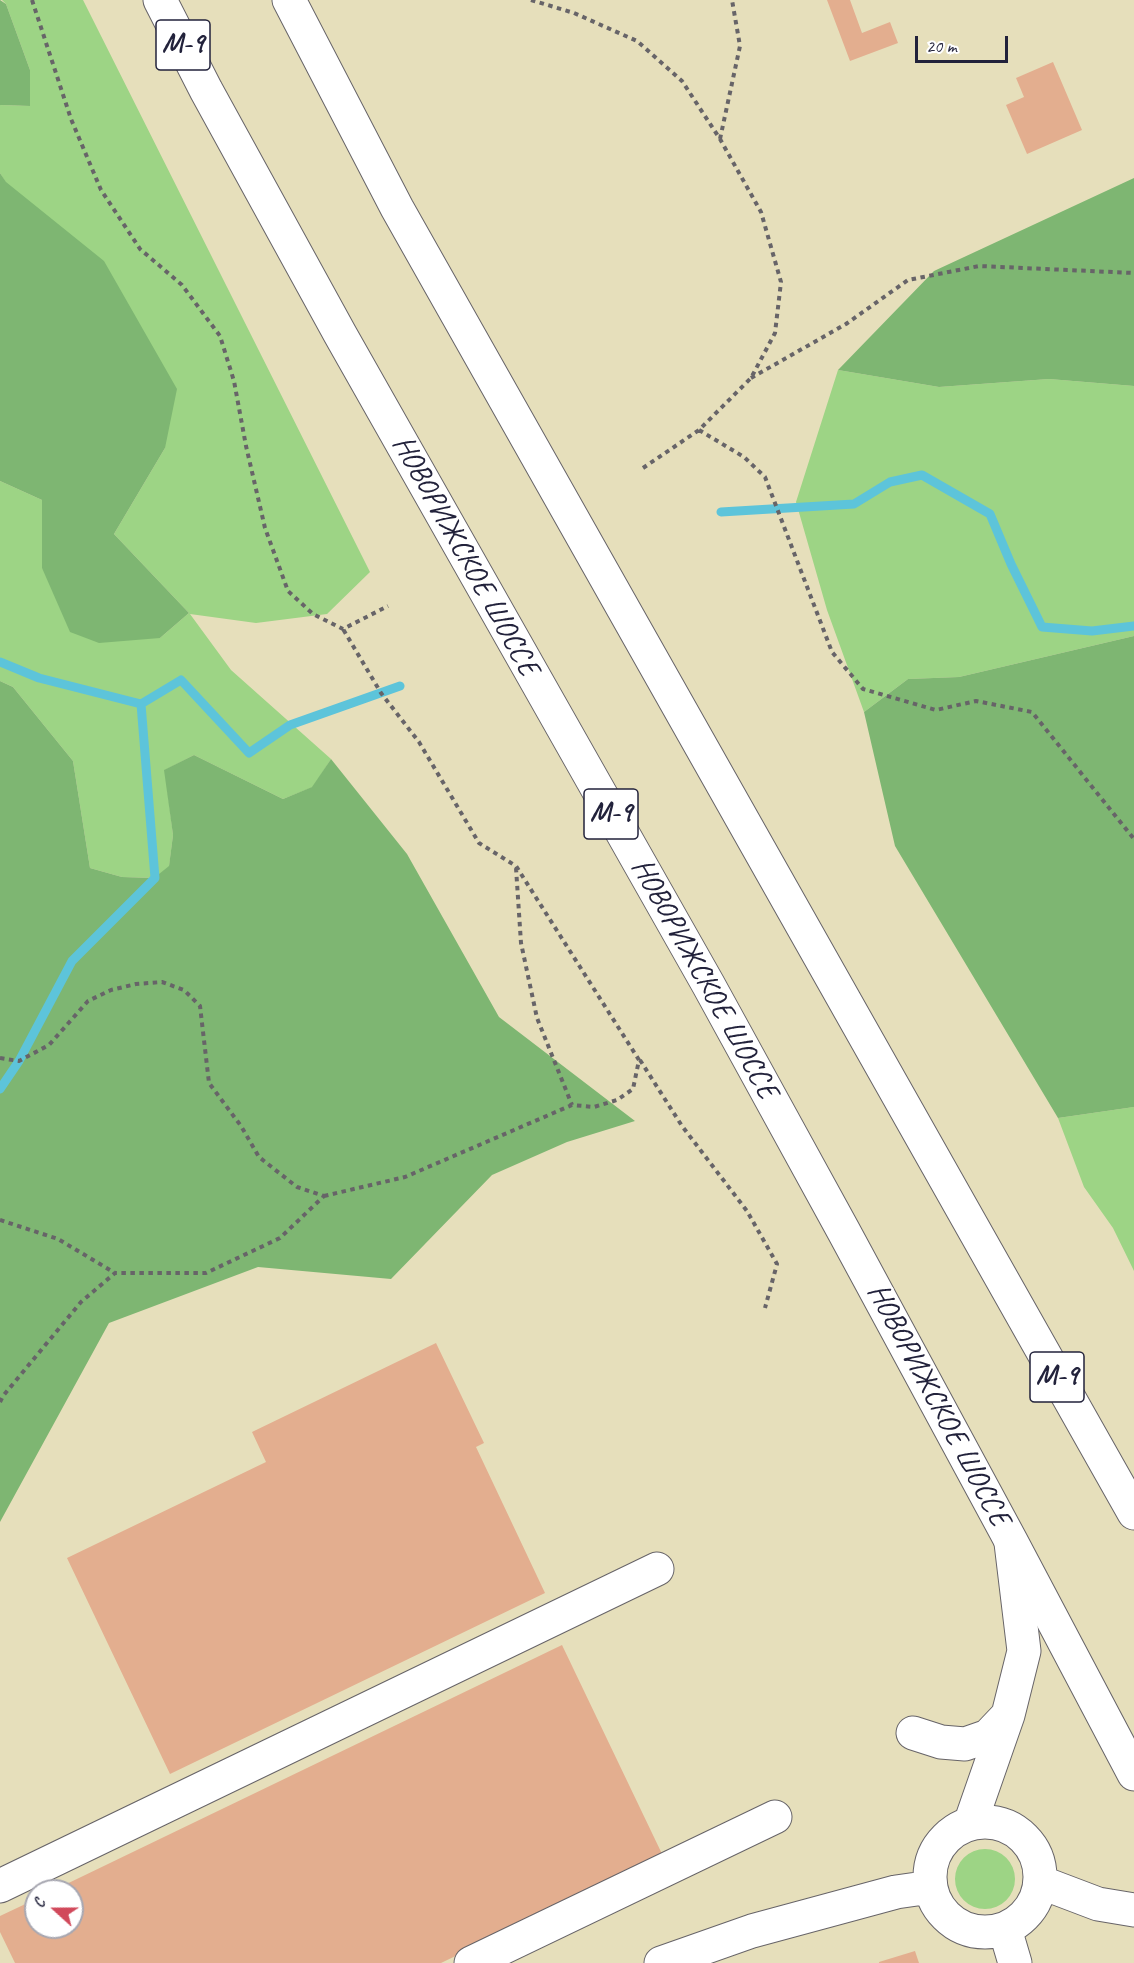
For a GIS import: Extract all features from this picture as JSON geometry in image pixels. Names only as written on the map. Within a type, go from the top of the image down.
[{"type":"main road","name":"НОВОРИЖСКОЕ ШОССЕ","points":[[160,0],[206,90],[334,324],[714,994],[1011,1541],[1134,1774]]},
{"type":"main road","name":"М-9","points":[[290,0],[397,208],[1134,1513]]},
{"type":"main road","points":[[950,1829],[988,1822],[1005,1825],[1021,1834],[1032,1848],[1039,1864],[1040,1882],[1037,1897],[1018,1921],[1005,1929],[989,1933],[958,1926],[946,1916],[936,1902],[931,1887],[930,1871],[934,1856],[1008,1715],[1024,1651],[1011,1541]]},
{"type":"main road","points":[[0,1886],[657,1569]]},
{"type":"main road","points":[[913,1733],[941,1742],[965,1744],[988,1736],[1008,1715]]},
{"type":"main road","points":[[471,1963],[775,1817]]},
{"type":"main road","points":[[1040,1882],[1098,1904],[1134,1910]]},
{"type":"main road","points":[[661,1963],[752,1931],[896,1892],[931,1887]]},
{"type":"main road","points":[[1005,1929],[1015,1963]]},
{"type":"path","points":[[32,0],[71,119],[101,190],[141,249],[182,285],[220,336],[234,381],[246,446],[266,528],[288,591],[313,614],[343,629],[381,693],[419,742],[479,843],[516,866],[682,1126],[747,1211],[777,1264],[765,1308]]},
{"type":"path","points":[[531,0],[574,13],[637,41],[682,81],[720,139],[760,212],[781,282],[776,333],[751,378]]},
{"type":"path","points":[[720,139],[741,46],[732,0]]},
{"type":"path","points":[[643,468],[699,430],[751,378],[846,324],[908,279],[979,266],[1134,273]]},
{"type":"path","points":[[699,430],[744,457],[765,477],[832,652],[863,689],[936,710],[976,701],[1032,712],[1134,839]]},
{"type":"path","points":[[343,629],[388,606]]},
{"type":"path","points":[[516,866],[521,943],[537,1018],[572,1105]]},
{"type":"path","points":[[0,1058],[19,1061],[49,1045],[88,1001],[111,990],[136,984],[162,982],[184,990],[200,1006],[209,1083],[259,1156],[297,1187],[324,1196]]},
{"type":"path","points":[[0,1220],[58,1239],[116,1273],[206,1273],[280,1238],[324,1196],[405,1177],[572,1105],[594,1107],[617,1100],[633,1089],[639,1060]]},
{"type":"path","points":[[0,1402],[81,1302],[116,1273]]},
{"type":"green space","points":[[0,0],[6,4],[30,70],[30,106],[0,105]]},
{"type":"green space","points":[[2,0],[83,0],[370,572],[327,614],[256,623],[190,614],[231,670],[331,759],[313,787],[283,799],[194,755],[165,770],[173,835],[169,867],[155,878],[122,877],[90,868],[73,761],[13,687],[0,681],[0,481],[42,500],[42,568],[160,638],[189,613],[114,534],[165,448],[0,173],[0,105],[30,106],[30,70],[6,4]]},
{"type":"green space","points":[[0,173],[6,182],[104,261],[177,389],[165,448],[114,534],[189,613],[160,638],[99,643],[70,632],[42,568],[42,500],[0,481]]},
{"type":"green space","points":[[1134,178],[1134,386],[1049,379],[939,387],[838,370],[934,271]]},
{"type":"green space","points":[[838,370],[939,387],[1049,379],[1134,386],[1134,636],[959,677],[908,679],[864,712],[827,610],[796,502]]},
{"type":"green space","points":[[1134,636],[1134,1107],[1058,1118],[895,846],[864,712],[908,679],[959,677]]},
{"type":"green space","points":[[0,681],[13,687],[73,761],[90,868],[122,877],[154,878],[169,866],[173,835],[164,770],[194,755],[283,799],[312,787],[331,759],[407,854],[499,1017],[635,1121],[567,1142],[492,1175],[391,1279],[258,1267],[109,1323],[0,1522]]},
{"type":"green space","points":[[1134,1107],[1134,1271],[1113,1228],[1084,1187],[1058,1118]]},
{"type":"green space","points":[[979,1849],[991,1849],[1002,1854],[1010,1862],[1015,1879],[1013,1891],[1002,1904],[991,1909],[979,1909],[968,1904],[960,1896],[955,1885],[955,1873],[960,1862],[968,1854]]},
{"type":"building","points":[[827,0],[850,0],[862,33],[890,22],[898,43],[850,61]]},
{"type":"building","points":[[1053,62],[1082,130],[1027,154],[1006,105],[1024,97],[1016,78]]},
{"type":"building","points":[[436,1343],[484,1443],[476,1447],[545,1593],[170,1774],[67,1558],[266,1462],[252,1432]]},
{"type":"building","points":[[562,1645],[663,1856],[441,1963],[15,1963],[0,1932],[0,1916],[24,1905],[24,1939],[84,1939],[84,1879],[77,1879]]},
{"type":"building","points":[[915,1951],[919,1963],[879,1963],[879,1962]]},
{"type":"waterway","points":[[721,512],[854,504],[890,482],[922,475],[990,514],[1011,564],[1042,627],[1092,631],[1134,626]]},
{"type":"waterway","points":[[0,662],[39,678],[141,704],[181,680],[249,753],[290,725],[400,686]]},
{"type":"waterway","points":[[0,1089],[19,1061],[72,961],[155,878],[141,704]]}]
